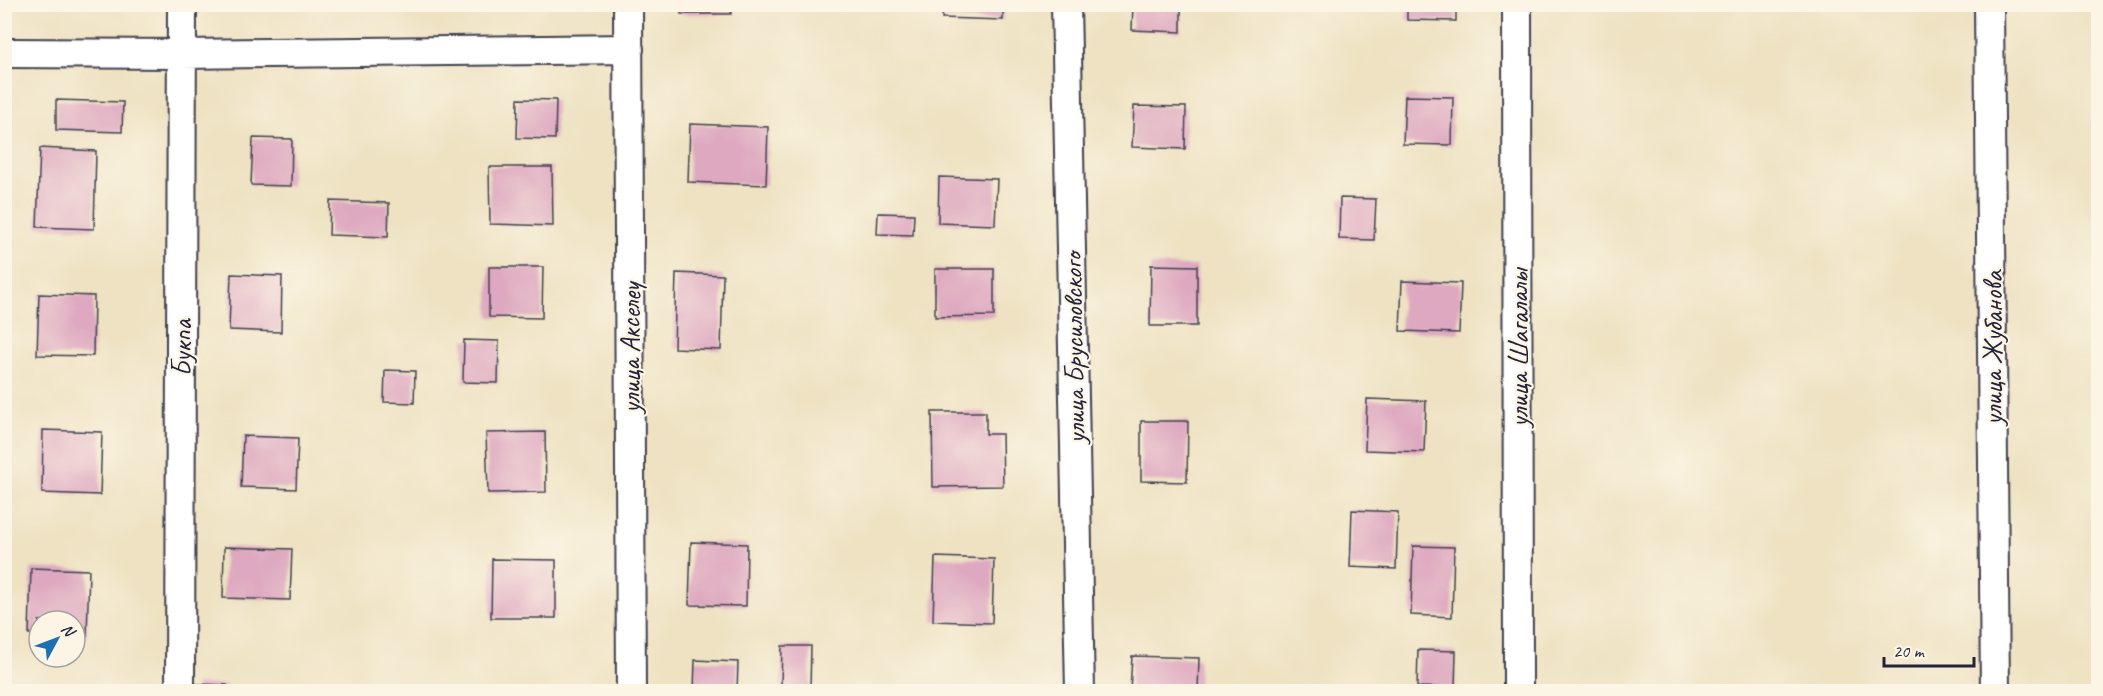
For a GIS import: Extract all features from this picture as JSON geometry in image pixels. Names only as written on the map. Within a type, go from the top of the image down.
[{"type":"street","name":"Букпа","points":[[180,692],[182,4]]},
{"type":"street","name":"улица Акселеу","points":[[628,4],[631,692]]},
{"type":"street","name":"улица Брусиловского","points":[[1066,4],[1080,692]]},
{"type":"street","name":"улица Шагалалы","points":[[1517,4],[1518,692]]},
{"type":"street","name":"улица Жубанова","points":[[1989,4],[1995,692]]},
{"type":"street","points":[[4,53],[182,54],[629,49]]},
{"type":"building","points":[[681,4],[731,4],[731,14],[681,14]]},
{"type":"building","points":[[943,4],[1003,4],[1003,20],[942,18]]},
{"type":"building","points":[[1133,4],[1181,4],[1181,32],[1132,30]]},
{"type":"building","points":[[1407,4],[1456,4],[1456,21],[1407,20]]},
{"type":"building","points":[[1405,96],[1453,97],[1452,145],[1403,144]]},
{"type":"building","points":[[518,99],[556,100],[555,139],[517,138]]},
{"type":"building","points":[[56,100],[123,102],[122,132],[56,130]]},
{"type":"building","points":[[1134,106],[1186,107],[1185,149],[1132,147]]},
{"type":"building","points":[[690,124],[768,127],[766,185],[688,182]]},
{"type":"building","points":[[253,138],[292,139],[291,186],[251,185]]},
{"type":"building","points":[[40,148],[96,151],[94,229],[37,227]]},
{"type":"building","points":[[489,167],[552,167],[553,226],[490,224]]},
{"type":"building","points":[[939,177],[997,179],[995,225],[938,223]]},
{"type":"building","points":[[1340,198],[1376,199],[1374,240],[1339,239]]},
{"type":"building","points":[[330,201],[389,203],[388,237],[329,235]]},
{"type":"building","points":[[878,213],[914,214],[913,235],[877,234]]},
{"type":"building","points":[[1151,265],[1197,266],[1197,326],[1150,326]]},
{"type":"building","points":[[489,267],[543,267],[542,318],[489,317]]},
{"type":"building","points":[[935,269],[994,269],[994,316],[935,317]]},
{"type":"building","points":[[676,273],[723,275],[721,350],[674,348]]},
{"type":"building","points":[[231,274],[282,276],[281,332],[229,330]]},
{"type":"building","points":[[1402,281],[1461,283],[1459,333],[1400,331]]},
{"type":"building","points":[[39,294],[94,296],[93,356],[37,355]]},
{"type":"building","points":[[464,340],[499,341],[498,383],[463,382]]},
{"type":"building","points":[[385,370],[415,371],[414,403],[384,402]]},
{"type":"building","points":[[1367,399],[1426,401],[1424,452],[1365,450]]},
{"type":"building","points":[[932,412],[986,412],[986,434],[1002,434],[1003,486],[933,487]]},
{"type":"building","points":[[1141,421],[1188,421],[1187,482],[1141,481]]},
{"type":"building","points":[[43,430],[102,432],[100,495],[42,493]]},
{"type":"building","points":[[545,432],[546,492],[488,493],[486,433]]},
{"type":"building","points":[[243,436],[298,438],[296,489],[241,487]]},
{"type":"building","points":[[1352,510],[1398,512],[1396,569],[1350,567]]},
{"type":"building","points":[[691,542],[747,544],[746,606],[689,605]]},
{"type":"building","points":[[1413,546],[1454,547],[1452,617],[1411,615]]},
{"type":"building","points":[[224,547],[292,549],[290,600],[223,598]]},
{"type":"building","points":[[935,557],[994,559],[992,623],[933,621]]},
{"type":"building","points":[[492,559],[556,560],[556,618],[491,618]]},
{"type":"building","points":[[31,568],[89,570],[87,636],[87,609],[30,609]]},
{"type":"building","points":[[782,646],[811,646],[810,688],[781,687]]},
{"type":"building","points":[[1418,650],[1456,651],[1455,688],[1417,687]]},
{"type":"building","points":[[1132,656],[1199,658],[1198,692],[1130,692]]},
{"type":"building","points":[[695,660],[738,662],[737,692],[694,692]]},
{"type":"building","points":[[196,684],[227,685],[227,692],[196,692]]}]
